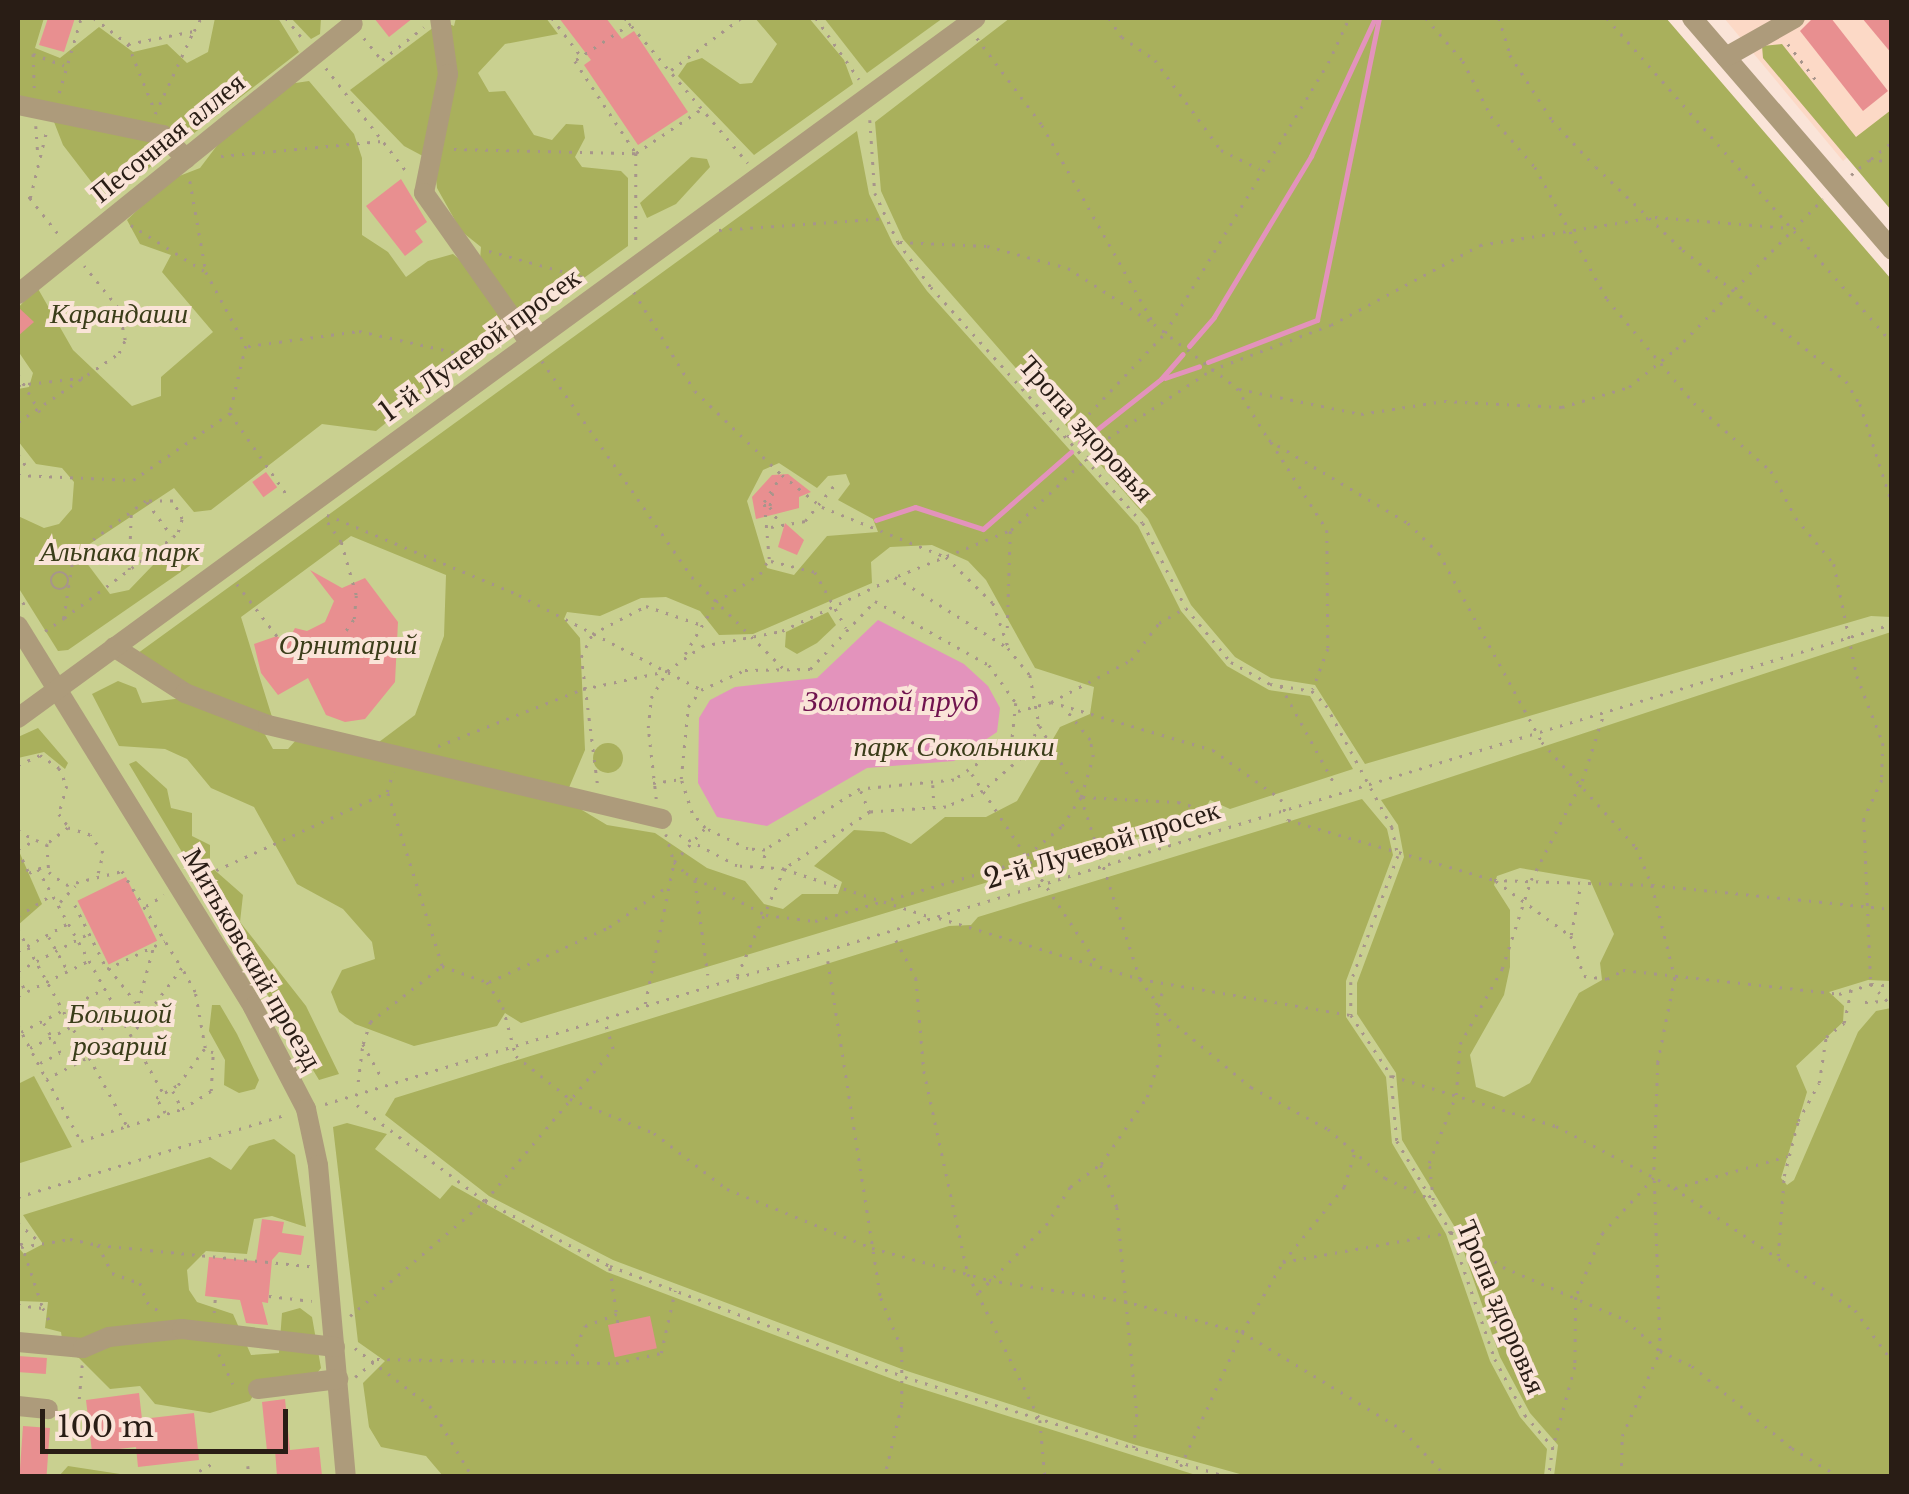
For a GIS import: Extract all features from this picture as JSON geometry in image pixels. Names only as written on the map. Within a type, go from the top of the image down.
[{"type":"street","points":[[438,18],[448,74],[424,193],[530,343]]},
{"type":"street","points":[[1692,18],[1892,250]]},
{"type":"street","points":[[1726,56],[1795,18]]},
{"type":"street","name":"1-й Лучевой просек","points":[[18,718],[971,21]]},
{"type":"street","name":"Песочная аллея","points":[[18,294],[352,24]]},
{"type":"street","points":[[18,106],[54,108],[163,135],[186,159]]},
{"type":"street","name":"Митьковский проезд","points":[[18,626],[315,1106],[318,1165],[346,1379],[346,1476]]},
{"type":"street","points":[[114,647],[218,706],[397,757],[662,818]]},
{"type":"street","points":[[18,1342],[84,1348],[109,1337],[182,1329],[343,1346]]},
{"type":"street","points":[[258,1389],[346,1379]]},
{"type":"street","points":[[18,1406],[48,1409]]},
{"type":"path","points":[[30,198],[81,18]]},
{"type":"path","points":[[94,18],[128,44],[163,135]]},
{"type":"path","points":[[153,108],[201,18]]},
{"type":"path","points":[[286,18],[424,193]]},
{"type":"path","points":[[382,60],[438,18]]},
{"type":"path","points":[[552,18],[582,57]]},
{"type":"path","points":[[625,18],[758,176]]},
{"type":"path","points":[[671,70],[742,18]]},
{"type":"path","name":"Тропа здоровья","points":[[816,18],[849,57],[867,97],[875,192],[898,242],[1143,522],[1186,608],[1231,662],[1280,684],[1312,690]]},
{"type":"path","points":[[1109,18],[1122,36],[1155,60],[1221,150],[1262,170]]},
{"type":"path","points":[[1066,438],[1165,333],[1348,18]]},
{"type":"path","points":[[1426,18],[1463,60],[1491,116],[1535,167],[1564,227],[1607,299],[1662,360],[1694,403],[1771,471],[1796,518],[1834,564],[1867,711],[1883,742],[1882,780],[1864,818],[1871,984],[1892,1006]]},
{"type":"path","points":[[1499,18],[1510,56],[1552,120],[1655,217],[1683,250],[1846,381],[1860,404],[1892,503]]},
{"type":"path","points":[[1607,18],[1892,342]]},
{"type":"path","points":[[971,21],[1042,126],[1154,324]]},
{"type":"path","points":[[631,24],[575,61],[636,153],[623,275],[695,391],[782,475],[822,507],[946,557],[981,589],[1008,630]]},
{"type":"path","points":[[1775,27],[1819,84]]},
{"type":"path","points":[[128,44],[194,31]]},
{"type":"path","points":[[67,44],[72,47]]},
{"type":"path","points":[[433,149],[636,153],[700,110]]},
{"type":"path","points":[[18,475],[29,470],[133,480],[230,413],[246,346],[206,272],[186,159],[384,142]]},
{"type":"path","points":[[898,242],[987,246],[1068,268],[1154,324],[1237,388],[1360,414],[1444,401],[1562,407],[1629,387],[1662,360],[1789,228],[1892,142]]},
{"type":"path","points":[[1869,160],[1892,161]]},
{"type":"path","points":[[18,198],[30,198]]},
{"type":"path","points":[[30,198],[66,243]]},
{"type":"path","points":[[116,215],[206,272]]},
{"type":"path","points":[[1065,709],[1090,740],[1093,757],[1082,797],[1062,826],[1030,855],[815,921],[766,914],[695,879],[674,862],[647,752],[651,698],[667,671],[684,655],[702,646],[753,639],[1010,530],[1086,459],[1211,370],[1314,333],[1480,246],[1564,227],[1655,217],[1789,228]]},
{"type":"path","points":[[708,231],[887,218]]},
{"type":"path","points":[[458,242],[623,275]]},
{"type":"path","points":[[18,422],[40,412],[120,353],[124,324],[83,265]]},
{"type":"path","points":[[246,346],[359,331],[482,359]]},
{"type":"path","points":[[530,343],[692,577],[786,670]]},
{"type":"path","points":[[18,374],[20,384],[40,412]]},
{"type":"path","points":[[20,384],[91,377]]},
{"type":"path","points":[[662,818],[690,844],[762,870],[784,869],[822,880],[1165,988],[1352,1015],[1351,982],[1398,856],[1392,827],[1312,690],[1328,649],[1327,530],[1237,388]]},
{"type":"path","points":[[230,413],[290,499]]},
{"type":"path","points":[[1270,440],[1408,523],[1439,553],[1540,732],[1636,847],[1652,885],[1674,978],[1658,1062],[1654,1178],[1660,1351],[1622,1436],[1621,1476]]},
{"type":"path","points":[[18,454],[29,470]]},
{"type":"path","points":[[684,655],[699,624],[716,602],[760,574],[770,559],[770,528],[764,502],[782,475]]},
{"type":"path","points":[[770,528],[805,521],[822,507],[836,484]]},
{"type":"path","points":[[774,494],[770,506],[780,525]]},
{"type":"path","points":[[46,631],[64,618],[173,537],[181,526],[178,506],[166,498],[146,501],[74,554],[64,618]]},
{"type":"path","points":[[146,501],[173,537]]},
{"type":"path","points":[[128,570],[131,512]]},
{"type":"path","points":[[225,566],[284,646],[307,652],[330,646],[348,630],[356,596],[341,542],[320,512],[519,595],[701,690]]},
{"type":"path","points":[[1008,648],[1010,530]]},
{"type":"path","points":[[770,559],[781,568],[815,572],[846,630]]},
{"type":"path","points":[[736,978],[784,869],[870,812],[934,808],[983,790],[1029,752],[1039,724],[1030,675],[1008,648],[895,577]]},
{"type":"path","points":[[869,588],[875,601],[989,664],[1008,685],[1017,711],[1012,740],[970,771],[932,784],[860,788],[765,850],[748,850],[705,828],[692,813],[681,779],[682,727],[701,690],[745,670],[810,670],[875,601]]},
{"type":"path","points":[[620,811],[590,770],[581,657],[592,634],[646,606],[699,624]]},
{"type":"path","points":[[1017,711],[1039,708],[1131,660],[1159,623],[1186,608]]},
{"type":"path","name":"2-й Лучевой просек","points":[[18,1198],[1892,624]]},
{"type":"path","points":[[428,750],[584,689],[667,671]]},
{"type":"path","points":[[1280,684],[1334,783]]},
{"type":"path","points":[[1052,702],[1213,750],[1281,800],[1288,820],[1398,856],[1494,880],[1580,887],[1652,885],[1892,909]]},
{"type":"path","points":[[1432,1200],[1428,1164],[1456,1095],[1460,1044],[1502,969],[1530,880],[1582,782],[1605,712]]},
{"type":"path","points":[[1039,724],[1082,797],[1140,979],[1156,1005],[1251,1087],[1356,1148],[1386,1178],[1432,1200]]},
{"type":"path","points":[[1012,740],[1029,752]]},
{"type":"path","points":[[18,765],[40,756],[64,773],[67,791],[60,814],[68,828],[101,845],[98,873]]},
{"type":"path","points":[[397,757],[387,792],[442,966]]},
{"type":"path","points":[[970,771],[1030,855],[1097,965]]},
{"type":"path","points":[[653,783],[681,779]]},
{"type":"path","points":[[932,784],[934,808]]},
{"type":"path","points":[[860,788],[870,812]]},
{"type":"path","points":[[196,880],[387,792]]},
{"type":"path","points":[[1082,797],[1178,802],[1226,816]]},
{"type":"path","points":[[68,828],[47,844],[46,865],[56,880],[76,885]]},
{"type":"path","points":[[644,1006],[674,862],[705,828]]},
{"type":"path","points":[[18,830],[47,844]]},
{"type":"path","points":[[36,840],[18,850],[29,873],[46,865]]},
{"type":"path","points":[[762,870],[765,850]]},
{"type":"path","points":[[38,869],[164,1094]]},
{"type":"path","points":[[58,904],[76,885],[98,873],[122,871],[195,992],[205,1048],[213,1053],[211,1091],[182,1109],[74,1143]]},
{"type":"path","points":[[695,879],[708,975]]},
{"type":"path","points":[[1494,880],[1571,936]]},
{"type":"path","points":[[442,966],[487,982],[609,927],[668,886]]},
{"type":"path","points":[[1580,887],[1571,936],[1584,976],[1607,979],[1623,970],[1839,994],[1871,984],[1892,986]]},
{"type":"path","points":[[18,916],[53,894]]},
{"type":"path","points":[[146,906],[160,898]]},
{"type":"path","points":[[75,906],[109,968],[138,1005],[145,1023]]},
{"type":"path","points":[[18,951],[69,923]]},
{"type":"path","points":[[18,929],[127,1126]]},
{"type":"path","points":[[48,934],[68,970]]},
{"type":"path","points":[[26,992],[18,974],[90,934]]},
{"type":"path","points":[[109,968],[166,940]]},
{"type":"path","points":[[896,940],[916,978],[924,1071],[968,1274],[1040,1420],[1045,1476]]},
{"type":"path","points":[[138,1005],[153,946]]},
{"type":"path","points":[[18,996],[89,960]]},
{"type":"path","points":[[828,960],[872,1248],[905,1377],[885,1476]]},
{"type":"path","points":[[358,1082],[362,1044],[370,1022],[442,966]]},
{"type":"path","points":[[47,1079],[132,1035],[145,1023],[182,968]]},
{"type":"path","points":[[487,982],[516,1056],[570,1100],[654,1132],[727,1189],[872,1248],[989,1280],[1124,1302],[1242,1332],[1403,1430],[1446,1476]]},
{"type":"path","points":[[978,1292],[1046,1225],[1070,1187],[1101,1164],[1147,1097],[1160,1057],[1156,1005],[1165,988]]},
{"type":"path","points":[[1778,1256],[1790,1155],[1819,1083],[1826,1037],[1844,1023],[1851,988]]},
{"type":"path","points":[[21,1032],[106,989]]},
{"type":"path","points":[[85,999],[101,1029],[122,1018]]},
{"type":"path","points":[[1865,1002],[1886,1001]]},
{"type":"path","points":[[30,1048],[114,1004]]},
{"type":"path","name":"Тропа здоровья","points":[[1352,1015],[1391,1075],[1397,1141],[1451,1232],[1494,1359],[1525,1415],[1553,1448]]},
{"type":"path","points":[[348,1318],[485,1201],[613,1050],[604,1018]]},
{"type":"path","points":[[38,1064],[60,1053],[42,1021]]},
{"type":"path","points":[[18,1025],[81,1141]]},
{"type":"path","points":[[362,1044],[380,1075]]},
{"type":"path","points":[[165,1114],[156,1098],[172,1090],[205,1048]]},
{"type":"path","points":[[1391,1075],[1556,1126],[1674,1188],[1855,1310],[1892,1361]]},
{"type":"path","points":[[172,1090],[182,1109]]},
{"type":"path","points":[[357,1105],[485,1201],[610,1266],[905,1377],[1224,1476]]},
{"type":"path","points":[[1176,1476],[1242,1332],[1283,1262],[1344,1188],[1356,1148]]},
{"type":"path","points":[[1674,1188],[1790,1155]]},
{"type":"path","points":[[1101,1164],[1116,1207],[1137,1414],[1134,1451]]},
{"type":"path","points":[[1549,1476],[1575,1367],[1576,1296],[1603,1233],[1654,1178]]},
{"type":"path","points":[[18,1222],[41,1244]]},
{"type":"path","points":[[1283,1262],[1451,1232],[1502,1268],[1626,1320],[1660,1351],[1692,1366],[1792,1448],[1838,1476]]},
{"type":"path","points":[[18,1234],[56,1346]]},
{"type":"path","points":[[21,1248],[70,1239],[315,1266]]},
{"type":"path","points":[[98,1245],[112,1273],[140,1284],[147,1302],[182,1329]]},
{"type":"path","points":[[610,1266],[618,1323]]},
{"type":"path","points":[[346,1379],[377,1359],[572,1358],[616,1363],[661,1353],[675,1291]]},
{"type":"path","points":[[269,1296],[319,1302]]},
{"type":"path","points":[[18,1305],[43,1308]]},
{"type":"path","points":[[572,1358],[585,1326],[616,1314]]},
{"type":"path","points":[[343,1346],[377,1359],[430,1406],[472,1476]]},
{"type":"path","points":[[80,1399],[84,1348]]},
{"type":"path","points":[[190,1476],[215,1462]]},
{"type":"path","points":[[248,1466],[249,1476]]},
{"type":"shaded area","points":[[1724,18],[1891,18],[1891,121],[1843,161]]},
{"type":"green space","name":"парк Сокольники","points":[[18,18],[1663,18],[1891,286],[1891,1476],[18,1476]]},
{"type":"green space","points":[[18,18],[44,18],[35,48],[60,58],[99,27],[133,52],[167,44],[187,63],[208,52],[215,18],[278,18],[299,52],[114,195],[93,184],[63,145],[47,104],[18,95]]},
{"type":"green space","points":[[291,18],[321,18],[320,34],[311,39]]},
{"type":"green space","points":[[456,18],[546,18],[558,34],[505,44],[478,73],[489,92],[505,91],[534,135],[552,140],[566,124],[583,125],[585,138],[575,157],[582,167],[621,171],[628,178],[628,246],[508,333],[498,331],[376,431],[322,424],[211,510],[194,512],[174,488],[85,547],[86,562],[110,594],[129,590],[154,564],[201,558],[68,650],[58,651],[18,587],[18,516],[44,528],[59,524],[72,509],[74,482],[62,468],[36,464],[18,441],[18,389],[29,387],[33,373],[18,351],[18,308],[37,287],[73,350],[132,406],[161,396],[161,377],[213,332],[162,272],[171,255],[140,244],[127,220],[169,180],[200,168],[222,139],[289,84],[309,81],[354,134],[362,158],[362,235],[388,252],[406,277],[428,261],[453,254],[467,266],[480,260],[481,247],[461,231],[437,188],[434,162],[404,146],[350,90],[442,21],[454,26]]},
{"type":"green space","points":[[755,18],[809,18],[844,60],[853,84],[754,155],[678,76],[687,63],[702,58],[740,84],[752,83],[777,44]]},
{"type":"green space","points":[[824,18],[943,18],[867,73]]},
{"type":"green space","points":[[1010,18],[1666,18],[1891,279],[1891,617],[1871,616],[1365,764],[1315,685],[1271,678],[1235,657],[1191,605],[1148,519],[903,239],[881,191],[875,122]]},
{"type":"green space","points":[[1782,44],[1856,137],[1891,110],[1891,210],[1763,58],[1762,46]]},
{"type":"green space","points":[[857,131],[869,194],[893,244],[927,291],[1138,526],[1181,611],[1227,666],[1269,690],[1310,696],[1353,769],[1230,809],[1210,800],[1200,818],[521,1023],[505,1013],[497,1026],[414,1046],[355,1024],[339,1012],[331,992],[342,970],[375,959],[372,942],[343,909],[297,884],[254,807],[211,788],[187,759],[165,749],[119,746],[92,694],[118,681],[136,688],[142,703],[183,698],[263,731],[273,749],[288,749],[297,739],[375,745],[415,715],[444,636],[446,575],[351,536],[241,617],[272,717],[185,685],[134,656]],"holes":[[[779,463],[817,488],[828,476],[846,474],[850,484],[838,500],[873,519],[878,532],[827,536],[794,575],[767,568],[747,501],[763,470]],[[932,545],[968,561],[986,580],[1035,668],[1094,687],[1090,714],[1060,727],[1017,801],[986,817],[945,817],[911,844],[884,832],[854,830],[814,866],[842,882],[838,894],[802,894],[783,909],[764,904],[745,881],[707,868],[655,833],[607,825],[582,810],[568,790],[585,750],[580,638],[564,619],[567,612],[600,616],[641,598],[666,597],[700,611],[719,635],[753,634],[872,583],[871,562],[890,547]]]},
{"type":"green space","points":[[691,157],[707,159],[710,167],[676,204],[647,218],[640,203]]},
{"type":"green space","points":[[828,612],[836,625],[817,643],[797,654],[785,647],[786,632]]},
{"type":"green space","points":[[1891,632],[1891,981],[1868,980],[1829,992],[1844,1006],[1843,1022],[1796,1066],[1807,1092],[1781,1178],[1787,1185],[1794,1180],[1858,1032],[1876,1011],[1891,1008],[1891,1476],[1554,1476],[1558,1445],[1530,1413],[1500,1357],[1456,1229],[1402,1140],[1396,1073],[1357,1014],[1357,983],[1404,857],[1398,825],[1381,800]],"holes":[[[1520,868],[1590,880],[1614,934],[1600,963],[1602,980],[1579,993],[1530,1083],[1504,1097],[1476,1087],[1470,1055],[1504,995],[1510,967],[1510,910],[1494,885],[1497,876]]]},
{"type":"green space","points":[[38,728],[68,763],[65,769],[44,752],[18,758],[18,737]]},
{"type":"green space","points":[[608,743],[619,747],[623,758],[619,769],[608,773],[597,769],[593,758],[597,747]]},
{"type":"green space","points":[[136,761],[167,789],[171,808],[192,813],[192,836],[210,845],[210,866],[243,895],[240,922],[306,1006],[339,1074],[319,1080],[129,764]]},
{"type":"green space","points":[[1362,799],[1387,829],[1393,855],[1346,981],[1346,1017],[1386,1077],[1392,1143],[1446,1234],[1490,1361],[1520,1417],[1547,1449],[1544,1476],[1247,1476],[1136,1445],[907,1371],[613,1260],[489,1196],[385,1115],[395,1098],[949,926],[971,925],[978,917]]},
{"type":"green space","points":[[18,849],[42,904],[18,925]]},
{"type":"green space","points":[[212,1005],[220,1005],[237,1034],[259,1080],[255,1089],[239,1093],[224,1085],[225,1060],[209,1031]]},
{"type":"green space","points":[[34,1076],[72,1147],[20,1163],[18,1084]]},
{"type":"green space","points":[[347,1123],[387,1134],[375,1149],[440,1199],[452,1185],[607,1272],[903,1383],[1199,1476],[443,1476],[426,1456],[381,1447],[369,1427],[363,1383],[385,1361],[358,1342],[333,1127]]},
{"type":"green space","points":[[274,1139],[295,1155],[306,1227],[272,1216],[254,1219],[247,1254],[206,1251],[187,1270],[189,1290],[197,1302],[233,1314],[251,1355],[279,1353],[282,1313],[300,1308],[312,1317],[321,1368],[314,1377],[258,1387],[250,1401],[210,1413],[155,1404],[140,1386],[110,1389],[79,1358],[64,1352],[61,1332],[45,1328],[48,1302],[18,1301],[18,1247],[24,1254],[43,1244],[23,1215],[210,1157],[231,1170],[249,1146]]},
{"type":"green space","points":[[68,1466],[133,1476],[59,1476]]},
{"type":"water","name":"Золотой пруд","points":[[878,620],[964,664],[988,686],[1000,708],[997,732],[954,761],[867,768],[767,826],[717,817],[698,783],[699,718],[710,700],[735,687],[817,678]]},
{"type":"building","points":[[48,18],[75,18],[64,52],[39,45]]},
{"type":"building","points":[[374,18],[413,18],[389,37]]},
{"type":"building","points":[[559,18],[606,18],[622,39],[634,31],[688,112],[638,145],[584,65],[591,60]]},
{"type":"building","points":[[1813,18],[1831,18],[1888,91],[1863,111],[1800,31]]},
{"type":"building","points":[[1862,18],[1892,18],[1892,54]]},
{"type":"building","points":[[401,179],[427,222],[415,231],[423,242],[405,256],[366,206]]},
{"type":"building","points":[[18,307],[34,322],[18,336]]},
{"type":"building","points":[[266,472],[277,487],[263,497],[252,482]]},
{"type":"building","points":[[788,474],[811,492],[799,497],[799,508],[756,519],[752,497],[772,475]]},
{"type":"building","points":[[785,523],[804,540],[797,555],[778,547]]},
{"type":"building","points":[[310,570],[342,588],[365,578],[398,622],[395,682],[365,719],[345,722],[326,715],[308,678],[278,695],[261,673],[254,644],[277,636],[287,643],[295,628],[307,631],[325,622],[334,601]]},
{"type":"building","points":[[126,877],[157,941],[109,964],[77,901]]},
{"type":"building","points":[[262,1219],[284,1222],[282,1233],[304,1236],[301,1255],[279,1252],[272,1260],[268,1303],[262,1302],[268,1325],[246,1323],[240,1300],[205,1296],[209,1257],[256,1261]]},
{"type":"building","points":[[650,1316],[657,1348],[615,1357],[608,1325]]},
{"type":"building","points":[[18,1356],[47,1358],[46,1374],[18,1372]]},
{"type":"building","points":[[139,1393],[142,1419],[194,1413],[199,1460],[138,1467],[136,1447],[92,1452],[86,1400]]},
{"type":"building","points":[[285,1399],[290,1450],[319,1447],[322,1476],[277,1476],[275,1450],[267,1451],[262,1402]]},
{"type":"building","points":[[23,1426],[50,1428],[47,1476],[20,1476]]},
{"type":"waterway","points":[[1189,346],[1214,317],[1311,156],[1375,18]]},
{"type":"waterway","points":[[1208,362],[1317,320],[1379,18]]},
{"type":"waterway","points":[[1080,443],[1161,379],[1183,354]]},
{"type":"waterway","points":[[1165,378],[1199,366]]},
{"type":"waterway","points":[[876,520],[915,507],[983,529],[1071,452]]},
{"type":"park label","name":"Карандаши","points":[[119,314]]},
{"type":"park label","name":"Альпака парк","points":[[120,552]]},
{"type":"park label","name":"Орнитарий","points":[[348,645]]},
{"type":"park label","name":"Большой розарий","points":[[120,1030]]}]
